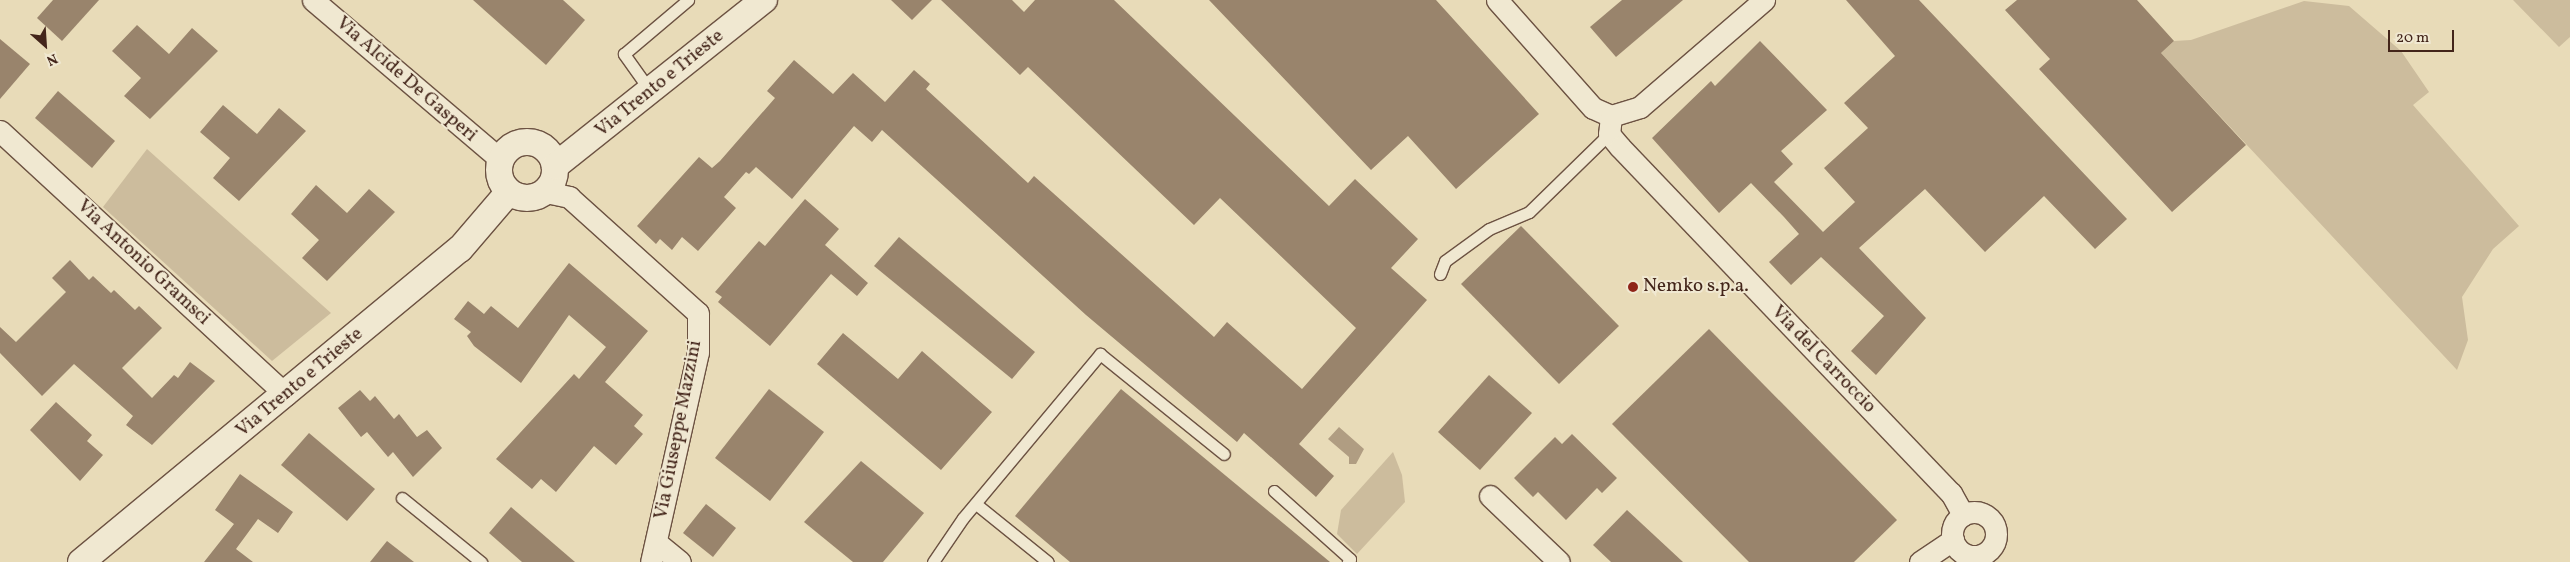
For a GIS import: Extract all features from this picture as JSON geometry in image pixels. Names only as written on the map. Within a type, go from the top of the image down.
[{"type":"street","name":"Via Alcide De Gasperi","points":[[313,0],[500,159]]},
{"type":"street","name":"Via Trento e Trieste","points":[[555,166],[651,92],[764,0]]},
{"type":"street","name":"Via del Carroccio","points":[[1498,0],[1593,108],[1951,493],[1963,515]]},
{"type":"street","points":[[1610,125],[1640,107],[1764,0]]},
{"type":"street","name":"Via Antonio Gramsci","points":[[0,131],[286,395]]},
{"type":"street","points":[[530,142],[546,149],[555,166],[546,192],[531,199],[508,193],[499,177],[500,159],[512,146],[530,142]]},
{"type":"street","name":"Via Giuseppe Mazzini","points":[[546,192],[569,197],[698,313],[698,352],[654,553]]},
{"type":"street","name":"Via Trento e Trieste","points":[[81,562],[286,395],[460,248],[508,193]]},
{"type":"street","points":[[1490,496],[1559,562]]},
{"type":"street","points":[[1977,512],[1990,518],[1996,531],[1994,545],[1983,554],[1968,555],[1953,540],[1954,526],[1963,515],[1977,512]]},
{"type":"street","points":[[1920,562],[1953,540]]},
{"type":"street","points":[[654,553],[680,562]]},
{"type":"lane","points":[[651,92],[624,54],[688,0]]},
{"type":"lane","points":[[1440,274],[1445,261],[1489,229],[1529,212],[1610,125]]},
{"type":"lane","points":[[933,562],[976,504],[1100,354],[1224,454]]},
{"type":"lane","points":[[1274,491],[1350,559],[1348,562]]},
{"type":"lane","points":[[402,498],[481,562]]},
{"type":"lane","points":[[976,504],[1048,562]]},
{"type":"shaded area","points":[[2513,0],[2570,0],[2570,37],[2559,47]]},
{"type":"shaded area","points":[[2304,1],[2349,6],[2401,51],[2429,92],[2413,105],[2519,226],[2493,249],[2462,297],[2468,340],[2457,370],[2161,53],[2174,41],[2191,40]]},
{"type":"shaded area","points":[[147,149],[331,313],[272,361],[103,207]]},
{"type":"shaded area","points":[[1339,427],[1364,449],[1356,464],[1349,464],[1349,457],[1328,439]]},
{"type":"shaded area","points":[[1393,452],[1402,475],[1405,502],[1357,554],[1337,534],[1341,510]]},
{"type":"building","points":[[53,0],[99,0],[62,41],[37,18]]},
{"type":"building","points":[[473,0],[563,0],[585,20],[546,65]]},
{"type":"building","points":[[891,0],[932,0],[912,20]]},
{"type":"building","points":[[941,0],[1012,0],[1024,12],[1035,0],[1114,0],[1329,206],[1355,179],[1418,239],[1391,268],[1427,300],[1299,444],[1334,476],[1316,497],[1244,433],[1237,442],[1086,315],[882,130],[872,142],[854,126],[792,199],[756,167],[749,174],[746,172],[724,197],[736,208],[698,251],[682,237],[672,250],[660,239],[656,244],[637,226],[699,157],[712,168],[720,161],[775,98],[767,91],[794,60],[833,94],[853,73],[885,102],[914,70],[930,84],[926,89],[1028,183],[1034,176],[1214,337],[1227,322],[1302,389],[1356,328],[1220,198],[1194,225],[1028,67],[1020,75]]},
{"type":"building","points":[[1209,0],[1436,0],[1539,114],[1456,189],[1408,136],[1371,170]]},
{"type":"building","points":[[1622,0],[1683,0],[1616,57],[1590,27]]},
{"type":"building","points":[[1846,0],[1919,0],[2127,219],[2095,249],[2044,196],[1985,252],[1925,189],[1859,248],[1926,318],[1876,375],[1851,351],[1884,316],[1821,257],[1791,285],[1769,262],[1799,234],[1784,217],[1751,183],[1719,213],[1652,138],[1711,81],[1715,86],[1760,41],[1827,110],[1781,151],[1793,164],[1774,182],[1823,232],[1855,202],[1824,168],[1868,128],[1844,103],[1895,56]]},
{"type":"building","points":[[2017,0],[2137,0],[2174,41],[2161,53],[2246,145],[2172,212],[2039,69],[2050,59],[2005,10]]},
{"type":"building","points":[[137,25],[169,54],[192,28],[218,51],[150,119],[124,96],[141,78],[112,51]]},
{"type":"building","points":[[0,39],[30,64],[0,99]]},
{"type":"building","points":[[58,91],[115,141],[92,168],[35,118]]},
{"type":"building","points":[[223,105],[257,134],[279,108],[306,131],[239,201],[213,178],[230,158],[200,132]]},
{"type":"building","points":[[316,185],[347,213],[369,189],[395,212],[327,281],[302,258],[319,240],[291,214]]},
{"type":"building","points":[[805,199],[839,229],[825,245],[868,283],[857,296],[831,274],[770,346],[718,302],[722,297],[715,292],[759,241],[765,246]]},
{"type":"building","points":[[1521,226],[1619,326],[1559,384],[1461,284]]},
{"type":"building","points":[[899,237],[1035,352],[1012,379],[874,266]]},
{"type":"building","points":[[70,260],[89,280],[93,276],[111,293],[114,290],[135,310],[139,306],[162,328],[122,368],[152,398],[174,375],[178,378],[190,362],[215,381],[152,445],[126,425],[133,416],[74,364],[42,396],[0,353],[0,327],[16,342],[66,292],[52,278]]},
{"type":"building","points":[[569,263],[648,331],[605,382],[643,415],[634,426],[643,434],[616,465],[594,446],[556,492],[541,479],[532,489],[496,459],[574,374],[579,379],[606,347],[569,315],[521,383],[474,346],[467,336],[471,332],[454,319],[468,301],[484,314],[491,306],[518,328]]},
{"type":"building","points":[[1709,329],[1897,520],[1854,562],[1749,562],[1612,424]]},
{"type":"building","points":[[843,333],[898,379],[922,351],[992,412],[941,470],[817,364]]},
{"type":"building","points":[[1489,375],[1532,413],[1480,470],[1438,432]]},
{"type":"building","points":[[769,389],[824,432],[770,501],[715,458]]},
{"type":"building","points":[[1121,389],[1330,562],[1070,562],[1015,516]]},
{"type":"building","points":[[360,390],[370,401],[375,396],[394,419],[399,414],[417,437],[427,430],[442,448],[413,477],[393,452],[388,457],[367,432],[361,437],[338,408]]},
{"type":"building","points":[[56,402],[92,435],[87,441],[103,455],[80,481],[30,430]]},
{"type":"building","points":[[309,433],[375,489],[347,521],[281,465]]},
{"type":"building","points":[[1572,434],[1617,478],[1602,493],[1597,488],[1566,520],[1538,492],[1533,497],[1514,478],[1555,437],[1562,444]]},
{"type":"building","points":[[861,461],[924,513],[883,562],[853,562],[804,522]]},
{"type":"building","points":[[240,474],[293,512],[278,533],[258,519],[236,549],[253,562],[204,562],[234,524],[215,510]]},
{"type":"building","points":[[706,504],[736,528],[713,557],[683,533]]},
{"type":"building","points":[[511,507],[575,562],[522,562],[489,533]]},
{"type":"building","points":[[1627,510],[1683,562],[1611,562],[1593,545]]},
{"type":"building","points":[[387,541],[414,562],[370,562]]},
{"type":"place","name":"Nemko s.p.a.","points":[[1633,287]]}]
